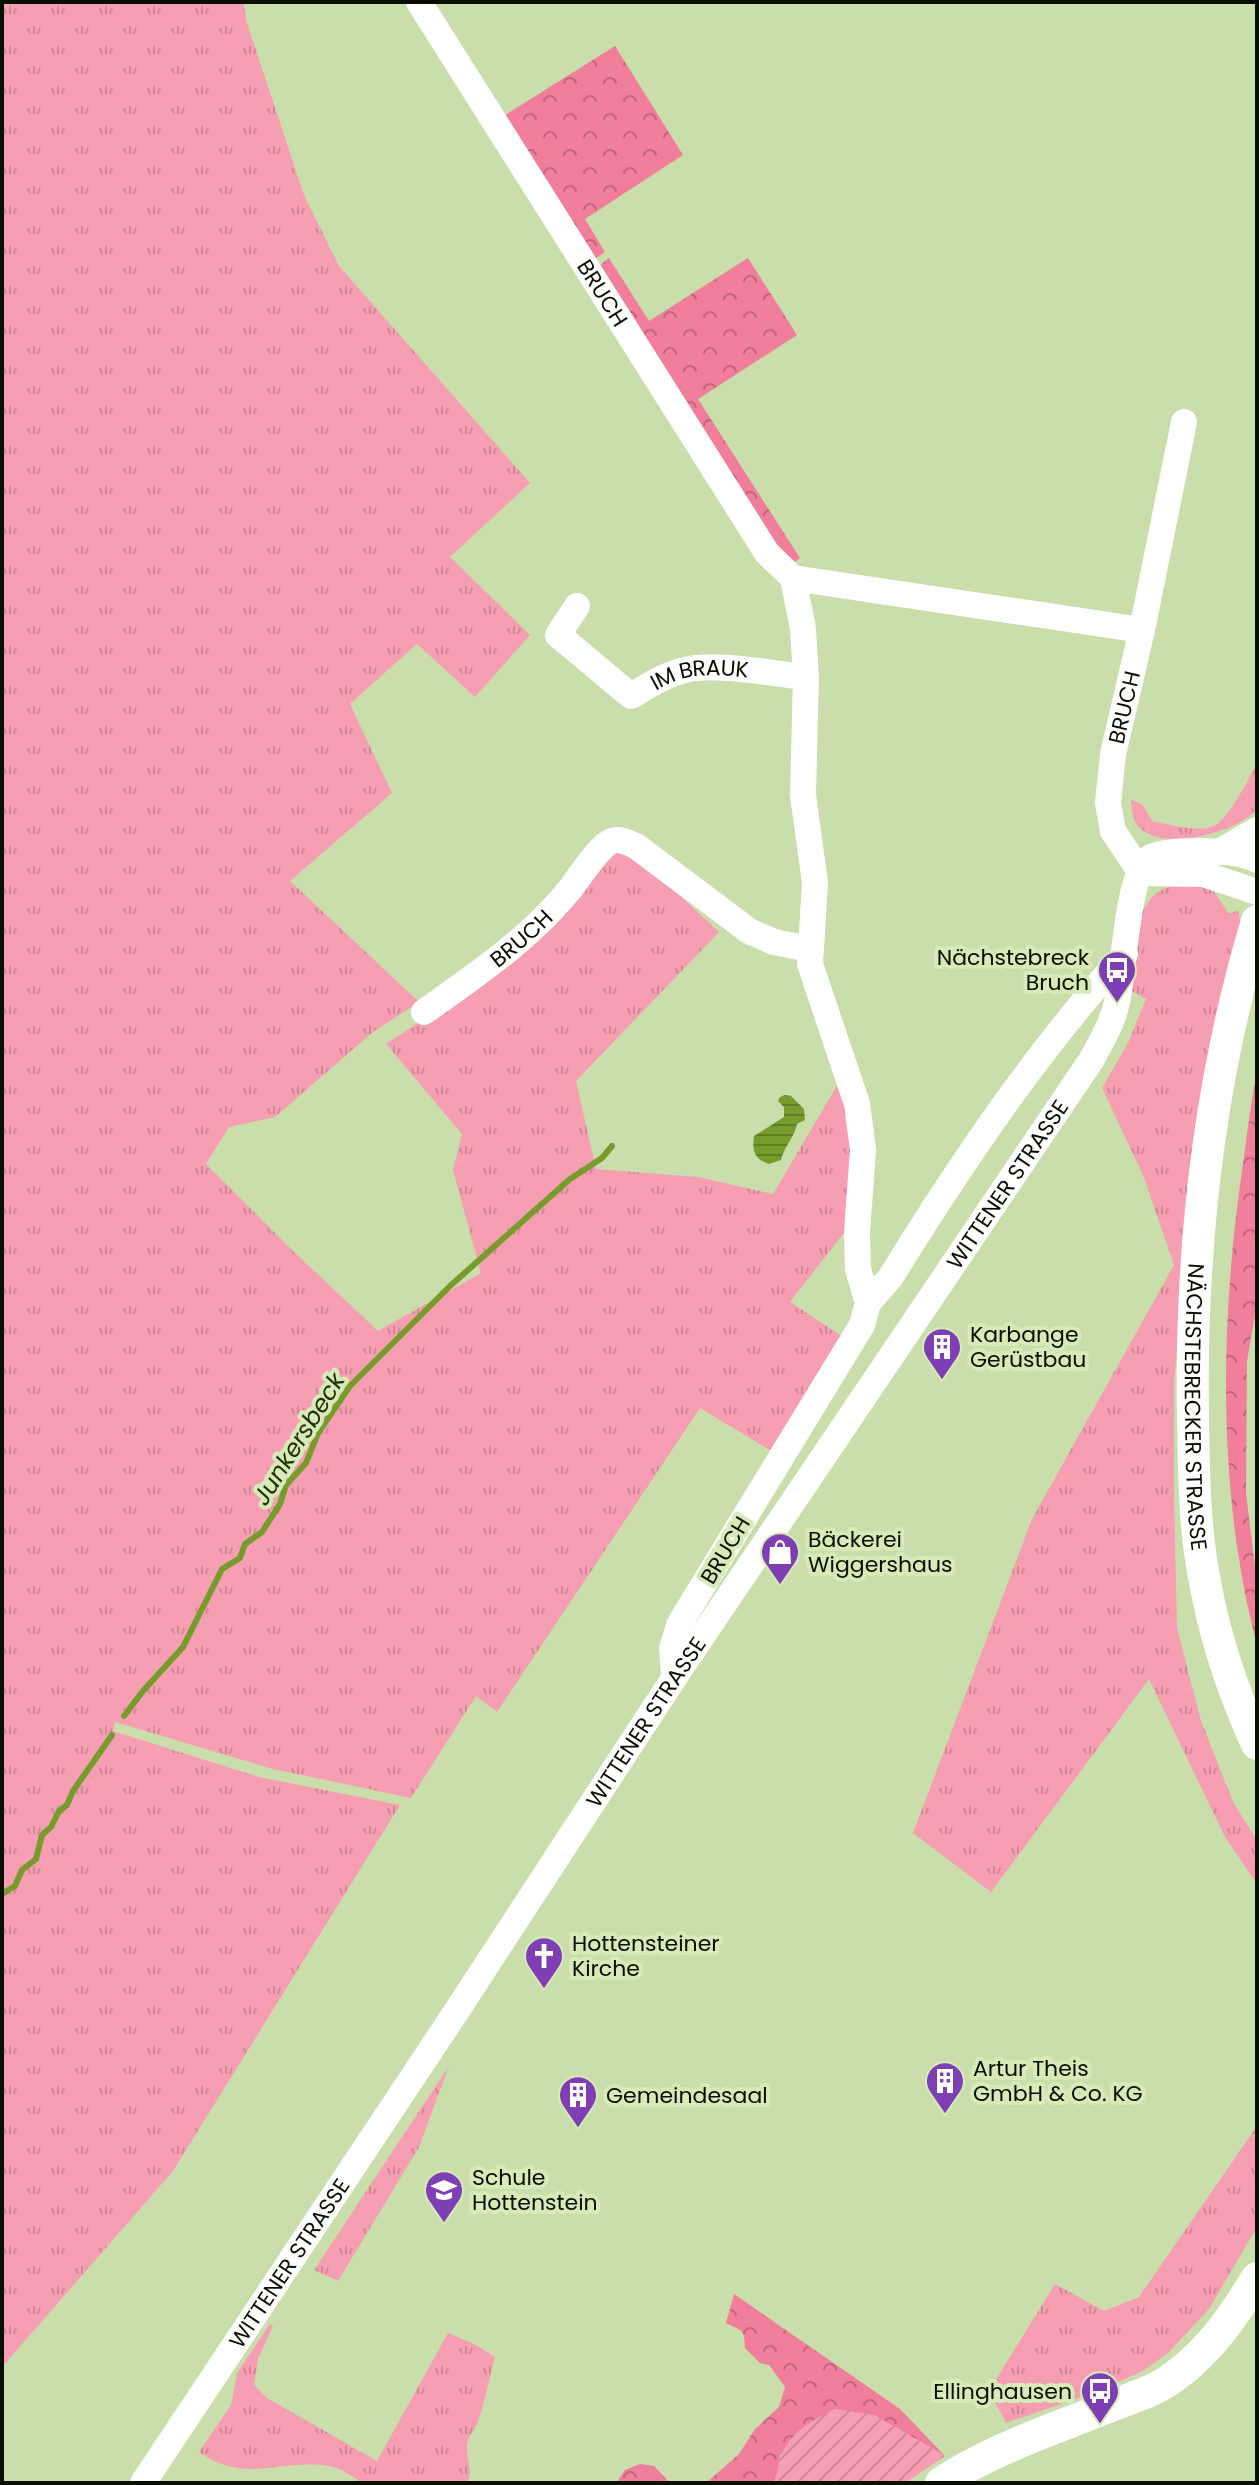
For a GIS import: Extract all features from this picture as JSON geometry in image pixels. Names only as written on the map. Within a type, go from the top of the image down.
[{"type":"main road","name":"NÄCHSTEBRECKER STRASSE","points":[[1257,921],[1235,1009],[1207,1160],[1194,1279],[1192,1381],[1193,1455],[1202,1567],[1225,1666],[1257,1744]]},
{"type":"main road","points":[[941,2483],[986,2457],[1137,2396],[1175,2377],[1204,2353],[1232,2318],[1257,2278]]},
{"type":"street","name":"BRUCH","points":[[419,2],[767,553],[793,578]]},
{"type":"street","name":"BRUCH","points":[[1141,873],[1113,831],[1108,803],[1113,754],[1142,630],[1184,422]]},
{"type":"street","points":[[868,1303],[858,1269],[857,1232],[863,1150],[857,1104],[832,1025],[814,982],[809,949],[815,883],[803,795],[806,677],[803,629],[793,578],[1142,630]]},
{"type":"street","name":"IM BRAUK","points":[[577,606],[558,635],[631,696],[663,677],[685,670],[711,668],[806,677]]},
{"type":"street","points":[[1218,852],[1257,830]]},
{"type":"street","name":"BRUCH","points":[[424,1012],[509,950],[555,909],[612,841],[620,840],[636,846],[749,931],[774,942],[809,949]]},
{"type":"street","points":[[1257,860],[1239,852],[1190,851],[1155,855],[1146,860],[1141,873],[1203,874],[1257,892]]},
{"type":"street","name":"WITTENER STRASSE","points":[[143,2483],[674,1678],[1092,1059],[1117,1004],[1132,890],[1141,873]]},
{"type":"street","name":"WITTENER STRASSE","points":[[890,1278],[1012,1093],[1089,994],[1125,954]]},
{"type":"street","name":"BRUCH","points":[[674,1678],[672,1648],[680,1623],[862,1325],[868,1303],[890,1278]]},
{"type":"green space","points":[[2,2],[243,2],[247,23],[304,195],[339,266],[530,483],[450,557],[530,635],[475,697],[417,644],[350,704],[392,793],[290,881],[419,1002],[373,1032],[275,1117],[229,1127],[206,1164],[378,1331],[481,1273],[453,1170],[462,1134],[386,1044],[428,1016],[612,849],[645,863],[719,932],[576,1081],[596,1169],[698,1177],[773,1194],[841,1079],[851,1113],[850,1235],[843,1234],[790,1302],[843,1337],[773,1452],[700,1408],[497,1712],[476,1696],[411,1798],[273,1769],[115,1722],[113,1731],[259,1777],[400,1805],[173,2171],[2,2367]]},
{"type":"green space","points":[[615,46],[683,155],[585,219],[605,252],[589,263],[499,119]]},
{"type":"green space","points":[[609,258],[649,321],[748,258],[797,335],[698,399],[800,558],[789,566],[598,267]]},
{"type":"green space","points":[[1257,764],[1257,809],[1234,825],[1200,836],[1166,839],[1141,829],[1134,820],[1131,800],[1142,804],[1153,822],[1190,828],[1211,827],[1231,809]]},
{"type":"green space","points":[[1172,886],[1212,889],[1229,914],[1238,910],[1241,926],[1195,1156],[1174,1382],[1174,1493],[1177,1628],[1201,1721],[1233,1802],[1257,1840],[1257,1884],[1225,1837],[1149,1679],[991,1892],[913,1833],[1032,1519],[1174,1265],[1143,1175],[1102,1088],[1128,1043],[1146,999],[1130,990],[1134,944],[1142,914],[1158,892]]},
{"type":"green space","points":[[1257,1073],[1257,1304],[1247,1361],[1246,1493],[1257,1583],[1257,1645],[1234,1525],[1226,1402],[1230,1278]]},
{"type":"green space","points":[[449,2066],[419,2147],[338,2281],[314,2270]]},
{"type":"green space","points":[[1257,2126],[1257,2227],[1209,2309],[1169,2352],[1143,2371],[1090,2394],[1006,2423],[989,2391],[1055,2284],[1104,2311],[1139,2297]]},
{"type":"green space","points":[[734,2294],[900,2409],[945,2456],[874,2415],[780,2455],[778,2474],[773,2483],[706,2483],[739,2454],[755,2429],[779,2407],[785,2387],[769,2365],[760,2363],[745,2348],[742,2332],[726,2323]]},
{"type":"green space","points":[[270,2324],[273,2326],[258,2359],[254,2385],[267,2398],[377,2461],[448,2333],[495,2357],[480,2416],[468,2440],[470,2472],[467,2483],[362,2483],[329,2466],[311,2464],[248,2469],[216,2462],[199,2452],[231,2405],[237,2373]]},
{"type":"green space","points":[[835,2409],[874,2415],[945,2456],[905,2483],[773,2483],[780,2456],[792,2438],[811,2422]]},
{"type":"green space","points":[[640,2464],[654,2466],[670,2483],[616,2483],[625,2470]]},
{"type":"shaded area","points":[[785,1095],[791,1096],[804,1109],[805,1120],[797,1124],[781,1160],[769,1164],[755,1153],[754,1136],[784,1117],[784,1107],[778,1101]]},
{"type":"waterway","name":"Junkersbeck","points":[[124,1716],[183,1647],[222,1569],[240,1558],[245,1544],[262,1532],[280,1504],[286,1485],[306,1463],[318,1433],[350,1386],[450,1286],[570,1179],[602,1158],[612,1146]]},
{"type":"waterway","points":[[2,1894],[15,1886],[22,1870],[36,1859],[42,1835],[67,1805],[73,1791],[112,1735]]},
{"type":"place","name":"Nächstebreck Bruch","points":[[1117,1004]]},
{"type":"place","name":"Karbange Gerüstbau","points":[[942,1381]]},
{"type":"place","name":"Bäckerei Wiggershaus","points":[[780,1586]]},
{"type":"place","name":"Hottensteiner Kirche","points":[[544,1990]]},
{"type":"place","name":"Artur Theis GmbH & Co. KG","points":[[945,2115]]},
{"type":"place","name":"Gemeindesaal","points":[[578,2129]]},
{"type":"place","name":"Schule Hottenstein","points":[[444,2224]]},
{"type":"place","name":"Ellinghausen","points":[[1100,2425]]}]
